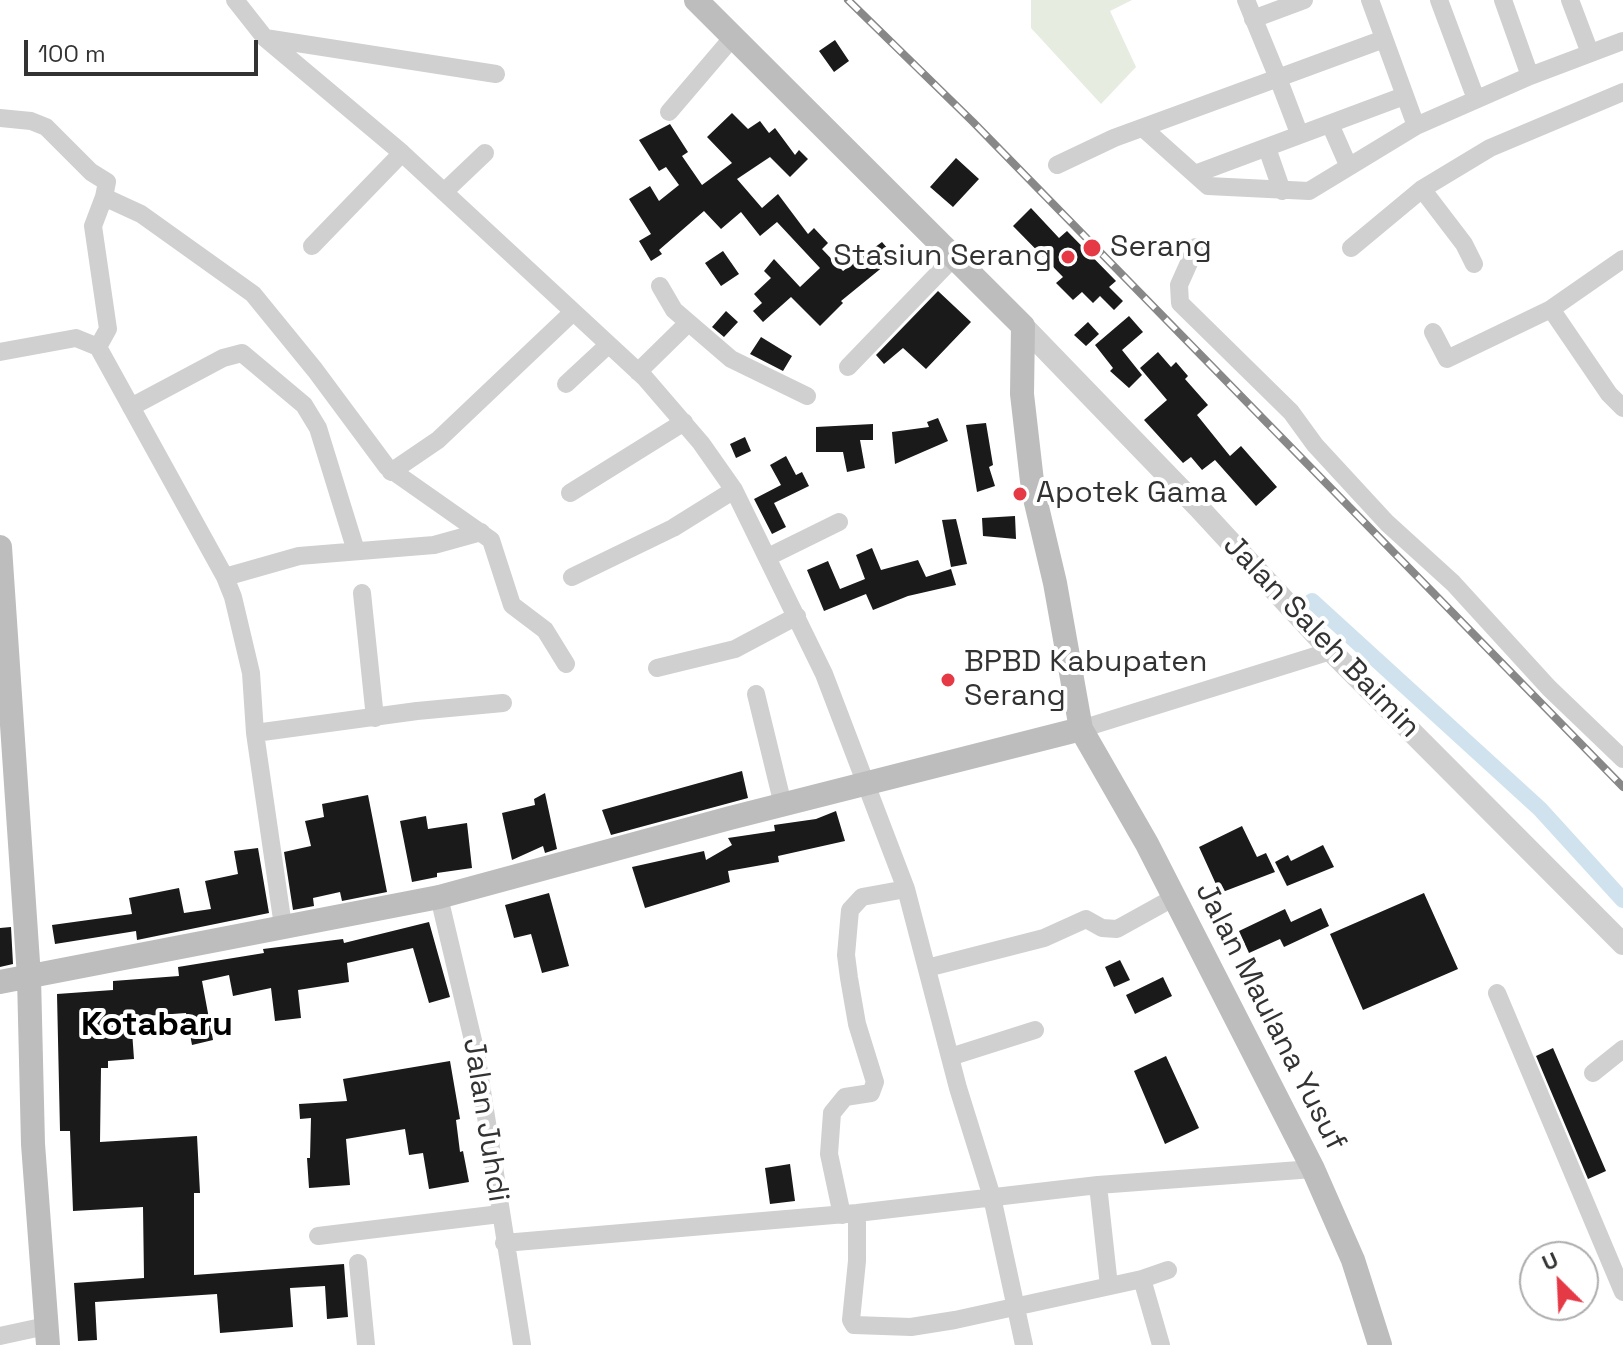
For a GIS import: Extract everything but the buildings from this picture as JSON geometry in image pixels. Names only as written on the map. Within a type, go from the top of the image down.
[{"type":"main road","points":[[696,0],[1023,326]]},
{"type":"main road","name":"Jalan Maulana Yusuf","points":[[1023,326],[1022,394],[1033,490],[1055,583],[1081,729],[1173,898],[1313,1169],[1353,1260],[1380,1345]]},
{"type":"main road","points":[[0,547],[29,977],[33,1144],[47,1335]]},
{"type":"main road","points":[[0,982],[439,897],[1081,729]]},
{"type":"street","points":[[235,0],[265,38],[402,153],[638,372],[684,422],[734,490],[770,556],[797,616],[868,785],[906,889],[950,1057],[992,1197],[1024,1345]]},
{"type":"street","points":[[1246,0],[1299,133]]},
{"type":"street","points":[[1253,19],[1304,0]]},
{"type":"street","points":[[1370,0],[1416,126]]},
{"type":"street","points":[[1439,0],[1476,99]]},
{"type":"street","points":[[1503,0],[1530,76]]},
{"type":"street","points":[[1570,0],[1590,53]]},
{"type":"street","points":[[669,112],[733,37]]},
{"type":"street","points":[[265,38],[496,74]]},
{"type":"street","points":[[1057,165],[1143,128],[1384,39]]},
{"type":"street","points":[[1143,128],[1208,186],[1309,191],[1416,126],[1530,76],[1623,41]]},
{"type":"street","points":[[1351,248],[1422,189],[1490,148],[1623,92]]},
{"type":"street","points":[[1195,174],[1404,96]]},
{"type":"street","points":[[0,118],[31,121],[46,127],[91,172],[107,182],[93,226],[108,329],[98,347]]},
{"type":"street","points":[[1330,124],[1348,165]]},
{"type":"street","points":[[1267,148],[1282,191]]},
{"type":"street","points":[[312,246],[402,153]]},
{"type":"street","points":[[444,192],[485,153]]},
{"type":"street","points":[[1422,189],[1464,244],[1474,264]]},
{"type":"street","points":[[104,197],[141,214],[253,294],[315,370],[391,472],[481,532],[493,545],[512,605],[545,630],[566,664]]},
{"type":"street","points":[[1196,247],[1179,285],[1180,303],[1291,412],[1315,445],[1387,523],[1453,583],[1549,688],[1623,759]]},
{"type":"street","points":[[848,367],[954,257]]},
{"type":"street","points":[[1433,332],[1447,359],[1551,309],[1623,259]]},
{"type":"street","points":[[660,286],[674,310],[731,359],[807,396]]},
{"type":"street","points":[[1551,309],[1609,394],[1623,408]]},
{"type":"street","points":[[391,472],[438,440],[573,312]]},
{"type":"street","points":[[638,372],[688,323]]},
{"type":"street","name":"Jalan Saleh Baimin","points":[[1023,326],[1331,651],[1623,944]]},
{"type":"street","points":[[0,352],[76,338],[98,347],[225,577],[233,597],[251,673],[255,733],[283,926]]},
{"type":"street","points":[[566,384],[608,345]]},
{"type":"street","points":[[131,407],[223,358],[242,353],[304,405],[318,428],[356,551]]},
{"type":"street","points":[[570,493],[684,422]]},
{"type":"street","points":[[572,577],[673,528],[734,490]]},
{"type":"street","points":[[770,556],[839,522]]},
{"type":"street","points":[[225,577],[299,556],[434,545],[481,532]]},
{"type":"street","points":[[362,593],[375,718]]},
{"type":"street","points":[[657,668],[735,649],[797,616]]},
{"type":"street","points":[[1081,729],[1331,651]]},
{"type":"street","points":[[756,694],[783,805]]},
{"type":"street","points":[[255,733],[503,703]]},
{"type":"street","points":[[906,889],[862,897],[850,910],[846,955],[849,978],[857,1024],[875,1082],[871,1093],[845,1097],[832,1113],[829,1154],[849,1214],[857,1261],[851,1320],[854,1325],[911,1327],[1018,1307],[1142,1279],[1168,1270]]},
{"type":"street","name":"Jalan Juhdi","points":[[439,897],[476,1053],[522,1345]]},
{"type":"street","points":[[927,968],[1044,938],[1086,919],[1102,928],[1117,929],[1173,898]]},
{"type":"street","points":[[1497,993],[1623,1292]]},
{"type":"street","points":[[950,1057],[1035,1030]]},
{"type":"street","points":[[1593,1073],[1623,1049]]},
{"type":"street","points":[[504,1243],[849,1214],[1098,1185],[1313,1169]]},
{"type":"street","points":[[1098,1185],[1109,1286]]},
{"type":"street","points":[[318,1236],[500,1214]]},
{"type":"street","points":[[358,1263],[366,1345]]},
{"type":"street","points":[[1142,1279],[1161,1345]]},
{"type":"street","points":[[0,1336],[47,1335]]},
{"type":"shaded area","points":[[1031,0],[1132,0],[1110,11],[1136,67],[1101,104],[1031,28]]},
{"type":"waterway","points":[[1312,601],[1540,809],[1623,900]]},
{"type":"railway","points":[[848,0],[973,122],[1623,787]]},
{"type":"place","name":"Serang","points":[[1092,248]]},
{"type":"place","name":"Stasiun Serang","points":[[1068,257]]},
{"type":"place","name":"Apotek Gama","points":[[1020,494]]},
{"type":"place","name":"BPBD Kabupaten Serang","points":[[948,680]]},
{"type":"district","name":"Kotabaru","points":[[157,1026]]}]
